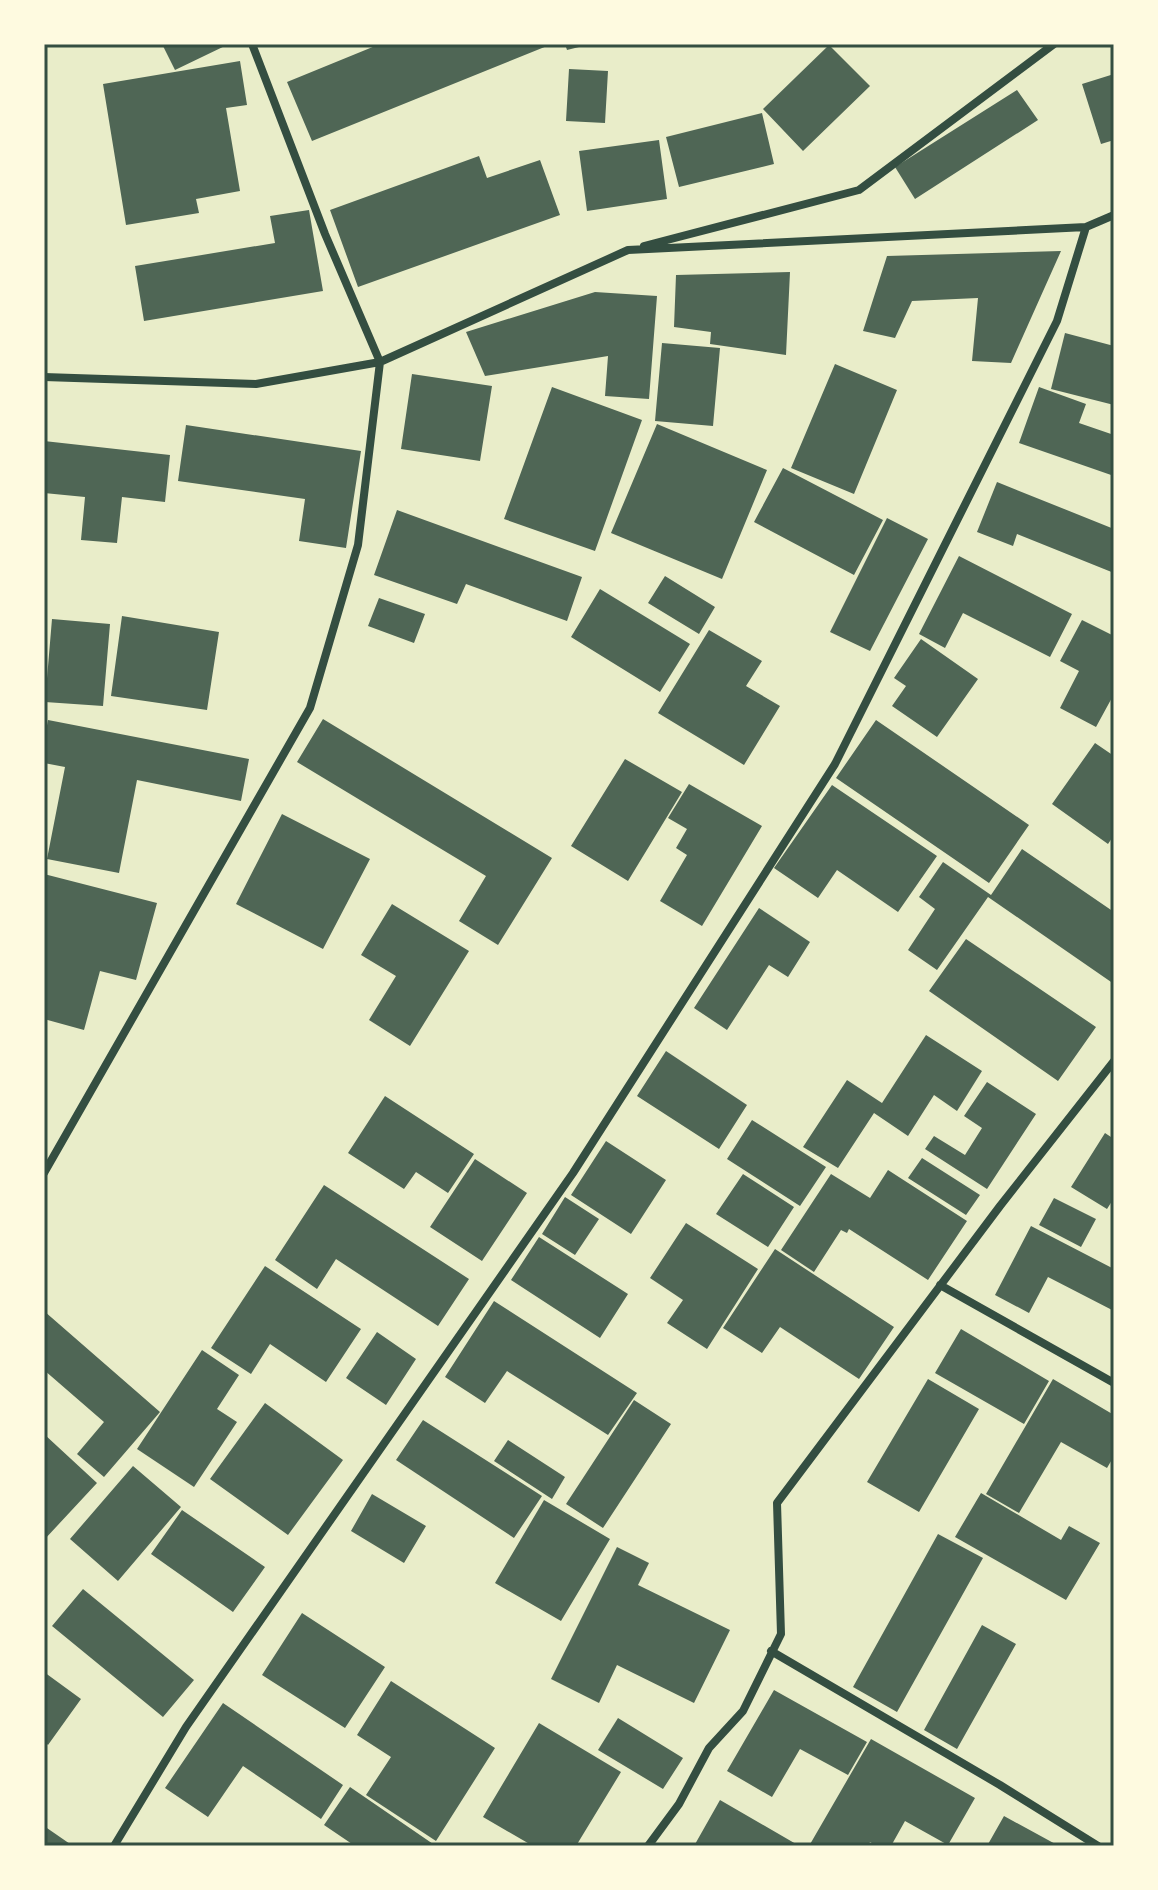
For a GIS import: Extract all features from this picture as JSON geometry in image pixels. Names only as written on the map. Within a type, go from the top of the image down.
[{"type":"street","points":[[44,1173],[310,708],[358,545],[380,362],[325,234],[252,44]]},
{"type":"street","points":[[44,377],[256,384],[380,362],[628,250],[859,190],[1054,44]]},
{"type":"street","points":[[628,250],[1086,227],[1114,215]]},
{"type":"street","points":[[114,1846],[186,1727],[573,1173],[835,764],[1057,321],[1086,227]]},
{"type":"street","points":[[648,1846],[679,1804],[709,1748],[743,1711],[781,1634],[777,1503],[940,1285],[1114,1061]]},
{"type":"street","points":[[940,1285],[1114,1383]]},
{"type":"street","points":[[771,1651],[1098,1846]]},
{"type":"building","points":[[162,44],[229,44],[175,70]]},
{"type":"building","points":[[380,44],[552,44],[312,141],[287,82]]},
{"type":"building","points":[[565,44],[587,44],[587,45],[567,50]]},
{"type":"building","points":[[829,45],[870,86],[803,151],[763,109]]},
{"type":"building","points":[[240,61],[247,105],[226,108],[240,191],[196,199],[199,213],[126,225],[103,84]]},
{"type":"building","points":[[569,69],[608,71],[605,123],[566,121]]},
{"type":"building","points":[[1114,74],[1114,140],[1101,144],[1082,84]]},
{"type":"building","points":[[1017,90],[1038,120],[915,199],[895,167]]},
{"type":"building","points":[[762,113],[774,164],[679,187],[666,137]]},
{"type":"building","points":[[659,140],[667,199],[587,211],[579,151]]},
{"type":"building","points":[[479,156],[487,178],[540,160],[560,215],[358,287],[330,210]]},
{"type":"building","points":[[309,210],[323,291],[144,321],[135,266],[275,243],[270,216]]},
{"type":"building","points":[[1061,251],[1011,363],[972,361],[978,298],[912,301],[895,338],[863,331],[887,256]]},
{"type":"building","points":[[790,272],[786,355],[710,344],[711,332],[674,327],[676,275]]},
{"type":"building","points":[[595,292],[657,296],[649,399],[605,396],[608,356],[485,376],[466,332]]},
{"type":"building","points":[[1065,333],[1114,346],[1114,405],[1051,389]]},
{"type":"building","points":[[662,343],[720,348],[713,426],[655,421]]},
{"type":"building","points":[[835,364],[897,390],[854,494],[791,468]]},
{"type":"building","points":[[412,374],[492,386],[480,461],[401,449]]},
{"type":"building","points":[[552,387],[642,420],[595,551],[504,519]]},
{"type":"building","points":[[1039,387],[1086,404],[1079,423],[1114,435],[1114,476],[1019,443]]},
{"type":"building","points":[[657,424],[767,470],[722,579],[611,533]]},
{"type":"building","points":[[186,425],[361,451],[346,548],[299,541],[305,499],[178,481]]},
{"type":"building","points":[[44,441],[170,455],[165,502],[122,497],[117,543],[81,540],[85,497],[44,493]]},
{"type":"building","points":[[783,468],[883,520],[854,575],[754,522]]},
{"type":"building","points":[[997,482],[1114,529],[1114,573],[1017,534],[1013,546],[977,532]]},
{"type":"building","points":[[397,510],[582,577],[567,621],[466,584],[457,604],[374,575]]},
{"type":"building","points":[[887,518],[928,539],[870,651],[830,632]]},
{"type":"building","points":[[959,556],[1072,614],[1050,657],[963,613],[945,648],[919,634]]},
{"type":"building","points":[[665,576],[715,607],[699,634],[648,603]]},
{"type":"building","points":[[600,589],[690,644],[660,692],[571,637]]},
{"type":"building","points":[[379,598],[425,614],[414,643],[368,626]]},
{"type":"building","points":[[122,616],[219,632],[207,710],[111,696]]},
{"type":"building","points":[[52,619],[110,624],[103,706],[45,702]]},
{"type":"building","points":[[1082,620],[1114,636],[1114,694],[1096,727],[1060,708],[1079,671],[1060,661]]},
{"type":"building","points":[[709,630],[762,661],[746,686],[780,706],[744,765],[658,713]]},
{"type":"building","points":[[921,639],[978,679],[937,737],[892,706],[906,686],[894,678]]},
{"type":"building","points":[[323,719],[552,858],[498,945],[459,921],[486,876],[297,762]]},
{"type":"building","points":[[48,720],[249,759],[241,801],[137,780],[119,873],[47,859],[65,767],[44,763]]},
{"type":"building","points":[[876,720],[1029,825],[989,883],[836,778]]},
{"type":"building","points":[[1095,743],[1114,756],[1114,835],[1108,844],[1052,804]]},
{"type":"building","points":[[625,759],[682,792],[628,881],[571,846]]},
{"type":"building","points":[[689,784],[762,826],[702,926],[660,901],[687,855],[676,848],[687,829],[668,818]]},
{"type":"building","points":[[832,785],[937,856],[898,912],[837,870],[818,898],[774,868]]},
{"type":"building","points":[[282,814],[370,859],[323,949],[236,904]]},
{"type":"building","points":[[1022,849],[1114,912],[1114,984],[988,897],[937,970],[908,950],[935,909],[919,897],[943,862],[991,895]]},
{"type":"building","points":[[44,874],[157,903],[136,980],[100,971],[84,1030],[44,1019]]},
{"type":"building","points":[[392,904],[469,951],[410,1046],[369,1020],[396,976],[361,955]]},
{"type":"building","points":[[759,908],[810,942],[788,977],[769,965],[727,1030],[694,1008]]},
{"type":"building","points":[[966,939],[1096,1027],[1058,1081],[929,991]]},
{"type":"building","points":[[926,1035],[982,1071],[957,1111],[934,1095],[908,1136],[874,1113],[838,1168],[803,1147],[847,1080],[882,1103]]},
{"type":"building","points":[[666,1051],[747,1105],[719,1149],[637,1096]]},
{"type":"building","points":[[987,1082],[1036,1114],[987,1189],[925,1149],[934,1136],[965,1155],[982,1128],[964,1116]]},
{"type":"building","points":[[385,1096],[474,1154],[448,1193],[416,1172],[404,1189],[348,1153]]},
{"type":"building","points":[[752,1120],[826,1167],[800,1206],[727,1159]]},
{"type":"building","points":[[1105,1133],[1114,1139],[1114,1198],[1107,1209],[1071,1187]]},
{"type":"building","points":[[606,1141],[666,1180],[631,1234],[571,1195]]},
{"type":"building","points":[[922,1158],[980,1195],[966,1215],[908,1178]]},
{"type":"building","points":[[475,1159],[527,1193],[482,1261],[430,1227]]},
{"type":"building","points":[[888,1170],[967,1221],[928,1280],[849,1229],[847,1233],[841,1230],[814,1272],[781,1250],[831,1174],[870,1198]]},
{"type":"building","points":[[743,1174],[794,1207],[768,1247],[716,1214]]},
{"type":"building","points":[[324,1185],[469,1279],[438,1326],[336,1259],[317,1289],[275,1260]]},
{"type":"building","points":[[565,1197],[599,1219],[575,1255],[542,1234]]},
{"type":"building","points":[[1054,1198],[1096,1219],[1081,1247],[1039,1225]]},
{"type":"building","points":[[686,1223],[758,1269],[707,1349],[667,1323],[683,1300],[650,1278]]},
{"type":"building","points":[[1031,1226],[1114,1269],[1114,1311],[1048,1277],[1029,1313],[995,1295]]},
{"type":"building","points":[[539,1237],[628,1294],[600,1338],[511,1280]]},
{"type":"building","points":[[775,1249],[894,1327],[859,1379],[780,1327],[762,1353],[723,1328]]},
{"type":"building","points":[[265,1266],[361,1329],[326,1382],[270,1344],[251,1374],[211,1348]]},
{"type":"building","points":[[494,1301],[637,1393],[608,1435],[507,1371],[485,1403],[445,1377]]},
{"type":"building","points":[[44,1311],[160,1412],[104,1477],[77,1454],[104,1422],[44,1370]]},
{"type":"building","points":[[961,1329],[1049,1381],[1024,1424],[935,1373]]},
{"type":"building","points":[[377,1332],[416,1359],[386,1405],[346,1378]]},
{"type":"building","points":[[202,1350],[239,1375],[217,1409],[237,1422],[194,1487],[137,1449]]},
{"type":"building","points":[[928,1379],[979,1409],[919,1512],[867,1482]]},
{"type":"building","points":[[1053,1379],[1114,1415],[1114,1456],[1107,1468],[1061,1442],[1019,1513],[986,1494]]},
{"type":"building","points":[[634,1400],[671,1424],[603,1528],[566,1504]]},
{"type":"building","points":[[265,1403],[343,1460],[288,1535],[210,1479]]},
{"type":"building","points":[[423,1420],[542,1496],[514,1538],[396,1460]]},
{"type":"building","points":[[44,1434],[97,1483],[44,1540]]},
{"type":"building","points":[[508,1440],[565,1477],[552,1499],[494,1461]]},
{"type":"building","points":[[133,1466],[181,1507],[118,1581],[70,1539]]},
{"type":"building","points":[[981,1493],[1061,1540],[1069,1526],[1100,1543],[1066,1600],[955,1537]]},
{"type":"building","points":[[372,1494],[426,1526],[404,1563],[351,1531]]},
{"type":"building","points":[[544,1500],[610,1539],[561,1621],[495,1583]]},
{"type":"building","points":[[182,1510],[265,1567],[233,1612],[151,1554]]},
{"type":"building","points":[[938,1534],[983,1558],[897,1712],[853,1687]]},
{"type":"building","points":[[617,1547],[649,1563],[638,1585],[730,1630],[694,1703],[617,1665],[599,1703],[551,1679]]},
{"type":"building","points":[[83,1589],[194,1680],[163,1717],[52,1626]]},
{"type":"building","points":[[302,1613],[385,1667],[345,1728],[262,1675]]},
{"type":"building","points":[[982,1625],[1016,1644],[957,1749],[924,1730]]},
{"type":"building","points":[[44,1672],[81,1699],[48,1745],[44,1741]]},
{"type":"building","points":[[391,1681],[495,1748],[436,1841],[366,1795],[391,1757],[357,1735]]},
{"type":"building","points":[[774,1690],[867,1742],[848,1775],[800,1749],[772,1797],[727,1771]]},
{"type":"building","points":[[223,1703],[343,1785],[321,1819],[243,1766],[208,1817],[165,1788]]},
{"type":"building","points":[[618,1718],[683,1758],[663,1789],[598,1750]]},
{"type":"building","points":[[539,1723],[621,1772],[576,1846],[533,1846],[483,1817]]},
{"type":"building","points":[[871,1739],[975,1798],[948,1845],[905,1821],[891,1846],[877,1846],[870,1842],[868,1846],[809,1846]]},
{"type":"building","points":[[350,1787],[436,1846],[355,1846],[324,1825]]},
{"type":"building","points":[[720,1800],[796,1844],[795,1846],[694,1846]]},
{"type":"building","points":[[1004,1816],[1059,1846],[987,1846]]},
{"type":"building","points":[[44,1826],[73,1846],[44,1846]]}]
